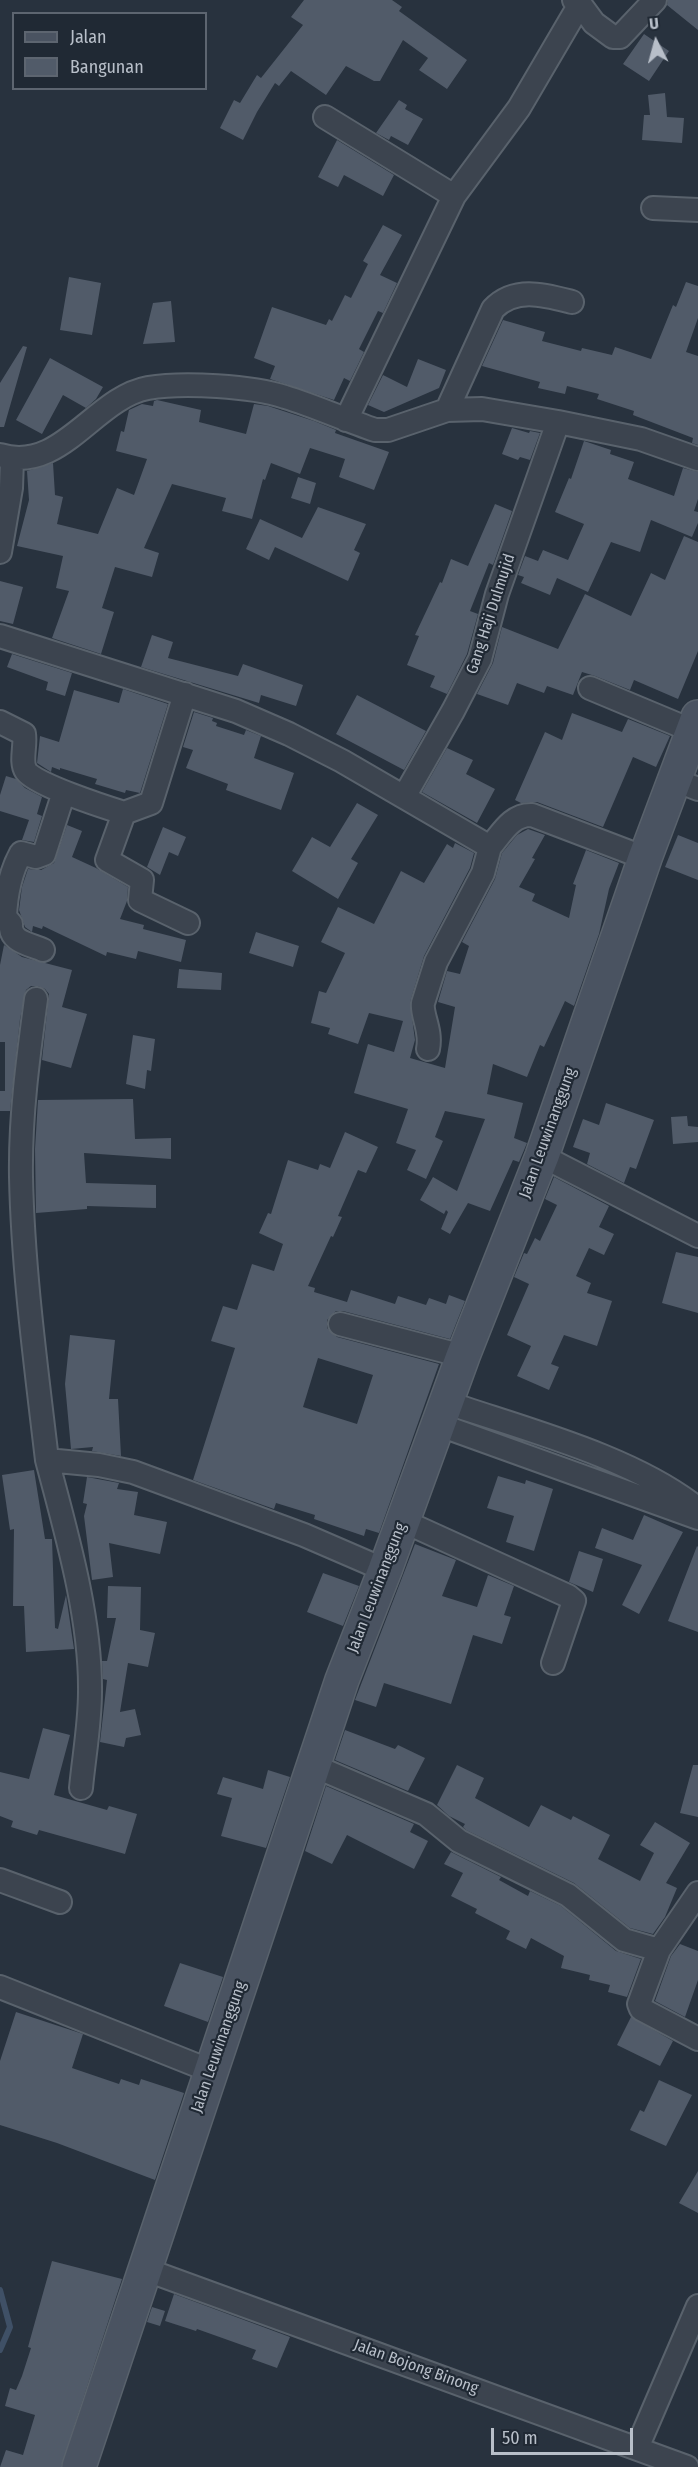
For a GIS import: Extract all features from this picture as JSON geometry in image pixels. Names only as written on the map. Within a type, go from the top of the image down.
[{"type":"main road","name":"Jalan Leuwinanggung","points":[[79,2467],[342,1680],[385,1570],[441,1413],[542,1156],[645,858],[687,784],[695,724]]},
{"type":"street","points":[[346,420],[454,196],[519,108],[577,2],[594,23],[613,38],[621,37],[655,0]]},
{"type":"street","points":[[325,117],[454,196]]},
{"type":"street","points":[[653,208],[698,210]]},
{"type":"street","points":[[447,410],[493,309],[501,301],[524,294],[538,294],[572,302]]},
{"type":"street","points":[[0,552],[11,488],[6,457],[45,454],[110,406],[132,393],[162,387],[257,391],[284,396],[375,430],[388,430],[447,410],[482,410],[558,422],[641,439],[698,459]]},
{"type":"street","name":"Gang Haji Dulmujid","points":[[404,797],[480,658],[497,594],[558,422]]},
{"type":"street","points":[[0,636],[236,711],[289,734],[490,847]]},
{"type":"street","points":[[590,688],[695,724]]},
{"type":"street","points":[[0,722],[24,734],[26,772],[64,792],[124,813],[151,803],[185,694]]},
{"type":"street","points":[[43,950],[14,937],[10,931],[11,924],[5,917],[7,896],[10,879],[21,853],[36,857],[44,854],[64,792]]},
{"type":"street","points":[[124,813],[107,860],[142,880],[140,900],[188,923]]},
{"type":"street","points":[[428,1049],[429,1030],[422,1008],[436,962],[483,873],[490,847],[511,821],[524,814],[532,814],[645,858]]},
{"type":"street","points":[[36,999],[22,1111],[21,1176],[29,1304],[47,1460],[80,1593],[87,1656],[90,1692],[81,1788]]},
{"type":"street","points":[[542,1156],[698,1236]]},
{"type":"street","points":[[340,1324],[463,1356]]},
{"type":"street","points":[[441,1413],[607,1459],[678,1493],[698,1509]]},
{"type":"street","points":[[441,1413],[698,1518]]},
{"type":"street","points":[[47,1460],[99,1465],[133,1472],[304,1535],[385,1570]]},
{"type":"street","points":[[403,1521],[568,1596],[574,1601],[554,1663]]},
{"type":"street","points":[[314,1766],[426,1814],[459,1841],[568,1895],[624,1940],[658,1950]]},
{"type":"street","points":[[0,1880],[60,1902]]},
{"type":"street","points":[[698,1893],[658,1950],[641,1998],[641,2009],[698,2039]]},
{"type":"street","points":[[0,1987],[211,2071]]},
{"type":"street","name":"Jalan Bojong Binong","points":[[144,2269],[687,2467]]},
{"type":"street","points":[[637,2448],[698,2306]]},
{"type":"building","points":[[304,0],[392,0],[402,7],[399,11],[467,60],[447,89],[419,70],[428,58],[403,40],[380,81],[374,81],[346,66],[326,95],[291,71],[279,86],[275,83],[243,140],[220,128],[234,100],[240,103],[257,75],[261,78],[303,25],[291,17]]},
{"type":"building","points":[[668,0],[698,0],[698,30],[667,5]]},
{"type":"building","points":[[644,34],[669,51],[649,81],[623,64]]},
{"type":"building","points":[[665,93],[667,117],[684,118],[682,143],[642,140],[644,115],[650,115],[648,95]]},
{"type":"building","points":[[399,100],[407,105],[405,109],[423,119],[408,145],[391,136],[389,140],[376,133]]},
{"type":"building","points":[[337,140],[394,175],[383,196],[344,175],[338,187],[318,177]]},
{"type":"building","points":[[383,225],[402,235],[380,275],[397,283],[383,313],[378,311],[359,349],[364,352],[350,381],[344,378],[334,400],[270,379],[275,366],[254,358],[272,307],[326,325],[329,319],[332,321],[345,295],[351,298],[368,264],[363,261]]},
{"type":"building","points":[[69,277],[101,283],[92,335],[60,330]]},
{"type":"building","points":[[686,282],[698,286],[698,318],[686,352],[698,356],[698,445],[692,443],[693,438],[633,415],[634,411],[597,399],[599,394],[567,386],[565,394],[538,388],[540,382],[482,366],[503,320],[545,332],[542,341],[581,351],[582,348],[612,355],[615,347],[651,359],[673,305],[676,307]]},
{"type":"building","points":[[171,301],[175,342],[143,344],[153,303]]},
{"type":"building","points":[[23,346],[27,347],[4,427],[0,427],[0,383]]},
{"type":"building","points":[[50,358],[103,387],[96,399],[86,408],[63,395],[42,434],[16,420]]},
{"type":"building","points":[[418,359],[446,370],[439,388],[384,412],[368,405],[383,375],[407,387]]},
{"type":"building","points":[[154,401],[201,410],[199,422],[246,434],[254,404],[268,406],[314,421],[336,430],[335,433],[389,452],[374,490],[339,477],[345,459],[310,448],[300,474],[271,463],[265,480],[263,479],[252,519],[222,511],[226,498],[172,484],[144,548],[159,553],[152,577],[115,567],[102,608],[114,612],[101,654],[52,638],[69,591],[56,588],[63,556],[17,546],[29,500],[27,471],[53,463],[55,495],[63,497],[57,524],[98,534],[117,488],[134,495],[147,459],[116,451],[121,431],[124,432],[129,410],[142,404],[153,406]]},
{"type":"building","points":[[512,428],[529,433],[530,431],[540,433],[530,460],[520,457],[518,460],[502,454]]},
{"type":"building","points":[[584,441],[611,450],[610,454],[634,462],[628,479],[674,496],[683,468],[698,472],[698,499],[694,511],[698,512],[698,523],[692,537],[651,520],[640,552],[611,542],[588,592],[557,578],[550,595],[521,583],[524,577],[518,575],[525,556],[538,561],[543,550],[568,560],[584,524],[555,512],[569,478],[571,479]]},
{"type":"building","points":[[298,477],[316,483],[310,504],[291,498]]},
{"type":"building","points":[[495,504],[512,511],[493,565],[489,563],[470,611],[478,614],[467,654],[447,694],[430,687],[435,676],[407,665],[419,636],[415,635],[440,582],[442,583],[451,559],[468,566]]},
{"type":"building","points":[[318,507],[366,524],[354,550],[360,553],[348,581],[275,547],[269,560],[246,549],[260,519],[302,538]]},
{"type":"building","points":[[684,536],[698,542],[698,651],[678,699],[634,680],[630,690],[582,672],[573,695],[547,686],[544,693],[517,683],[508,705],[477,694],[493,663],[502,627],[558,649],[585,594],[631,616],[651,573],[665,580]]},
{"type":"building","points":[[0,581],[23,587],[13,624],[0,621]]},
{"type":"building","points":[[152,635],[173,642],[168,658],[238,676],[243,664],[303,685],[296,706],[261,695],[259,703],[141,667]]},
{"type":"building","points":[[12,654],[72,673],[65,696],[46,690],[48,682],[7,667]]},
{"type":"building","points":[[123,689],[168,704],[140,793],[126,790],[125,793],[95,784],[97,779],[60,768],[60,770],[52,767],[51,772],[37,763],[40,736],[59,742],[74,690],[119,703]]},
{"type":"building","points":[[357,695],[426,731],[404,770],[336,734]]},
{"type":"building","points":[[194,712],[213,718],[212,721],[217,723],[216,726],[244,735],[246,730],[261,736],[254,758],[294,773],[281,810],[226,790],[228,784],[186,768],[193,750],[183,747]]},
{"type":"building","points":[[572,713],[622,732],[628,719],[670,736],[656,767],[633,757],[603,827],[537,802],[521,803],[515,800],[545,732],[562,740]]},
{"type":"building","points":[[447,748],[473,760],[466,774],[495,789],[477,823],[422,792]]},
{"type":"building","points":[[6,776],[16,779],[25,788],[42,797],[37,814],[42,816],[34,842],[22,840],[29,820],[0,811],[0,795]]},
{"type":"building","points":[[357,803],[378,815],[351,859],[358,863],[338,899],[292,871],[312,837],[330,847]]},
{"type":"building","points":[[67,825],[82,831],[72,857],[128,887],[127,901],[120,919],[144,925],[143,929],[186,940],[181,962],[138,951],[136,959],[107,952],[106,956],[43,926],[42,929],[33,926],[32,932],[25,927],[19,910],[22,887],[28,869],[41,870],[54,863]]},
{"type":"building","points":[[163,827],[186,837],[178,856],[169,852],[160,875],[147,867]]},
{"type":"building","points":[[528,829],[545,835],[519,887],[535,894],[532,901],[569,918],[576,885],[573,884],[586,850],[619,863],[609,889],[599,934],[574,1006],[565,1001],[544,1047],[540,1045],[527,1077],[493,1064],[487,1094],[523,1103],[514,1138],[527,1143],[519,1162],[513,1160],[490,1211],[468,1203],[450,1234],[441,1229],[448,1212],[446,1210],[444,1214],[420,1200],[433,1177],[457,1191],[485,1119],[445,1111],[435,1137],[443,1141],[426,1179],[407,1170],[416,1150],[396,1143],[408,1109],[354,1093],[368,1044],[394,1052],[403,1021],[369,1013],[358,1044],[328,1034],[330,1028],[311,1023],[319,991],[326,993],[345,953],[321,942],[338,907],[374,924],[401,871],[424,883],[447,844],[453,848],[455,843],[474,853],[470,868],[424,956],[410,1002],[415,1040],[410,1058],[445,1068],[455,1007],[438,1002],[447,971],[460,974],[469,946],[462,942],[495,879],[502,853],[517,835]]},
{"type":"building","points":[[678,835],[698,843],[698,880],[665,867]]},
{"type":"building","points":[[256,932],[299,946],[293,967],[249,953]]},
{"type":"building","points":[[4,945],[22,957],[72,970],[62,1007],[87,1014],[71,1068],[42,1060],[49,994],[38,986],[31,986],[26,990],[20,1019],[10,1111],[0,1111],[0,1091],[5,1091],[5,1042],[0,1042],[0,965]]},
{"type":"building","points":[[179,969],[222,973],[221,990],[177,988]]},
{"type":"building","points":[[133,1035],[155,1039],[151,1071],[147,1070],[145,1089],[126,1084]]},
{"type":"building","points":[[133,1099],[135,1139],[171,1138],[171,1159],[84,1153],[86,1183],[156,1185],[156,1208],[87,1206],[87,1209],[36,1213],[35,1149],[38,1100]]},
{"type":"building","points":[[606,1103],[654,1120],[636,1169],[630,1167],[624,1183],[587,1164],[590,1153],[573,1147],[583,1119],[599,1125]]},
{"type":"building","points":[[687,1116],[688,1126],[698,1127],[698,1142],[673,1144],[671,1117]]},
{"type":"building","points":[[345,1132],[378,1147],[366,1173],[358,1170],[338,1216],[342,1217],[308,1286],[315,1288],[314,1292],[347,1302],[351,1290],[395,1304],[398,1296],[426,1305],[429,1298],[446,1304],[449,1295],[465,1301],[450,1339],[343,1311],[336,1311],[327,1320],[327,1328],[337,1337],[439,1364],[379,1533],[366,1529],[364,1536],[314,1519],[315,1515],[276,1503],[274,1509],[193,1480],[235,1348],[211,1341],[223,1306],[237,1310],[252,1264],[274,1271],[283,1244],[259,1233],[268,1213],[271,1214],[288,1160],[318,1170],[320,1164],[330,1168]],"holes":[[[318,1358],[373,1375],[357,1424],[303,1407]]]},
{"type":"building","points":[[554,1177],[609,1206],[599,1227],[614,1234],[604,1255],[589,1248],[576,1276],[591,1283],[587,1293],[612,1301],[597,1346],[564,1335],[551,1364],[559,1367],[549,1390],[517,1376],[531,1346],[507,1335],[529,1284],[514,1277],[524,1253],[527,1254],[535,1238],[540,1241],[557,1205],[545,1199]]},
{"type":"building","points":[[676,1252],[698,1257],[698,1313],[662,1303]]},
{"type":"building","points":[[70,1335],[115,1340],[109,1399],[118,1399],[121,1456],[92,1451],[93,1447],[71,1449],[65,1384]]},
{"type":"building","points":[[34,1470],[45,1539],[52,1539],[55,1628],[58,1629],[66,1595],[74,1649],[26,1652],[24,1606],[13,1606],[14,1529],[10,1530],[2,1475]]},
{"type":"building","points":[[498,1476],[525,1484],[526,1480],[553,1489],[534,1551],[506,1542],[514,1516],[487,1508]]},
{"type":"building","points":[[87,1477],[119,1483],[117,1489],[138,1492],[134,1515],[167,1522],[160,1554],[109,1543],[113,1577],[92,1580],[84,1516],[87,1504],[83,1503]]},
{"type":"building","points":[[644,1515],[683,1532],[639,1614],[622,1605],[642,1565],[595,1548],[602,1528],[633,1540]]},
{"type":"building","points":[[415,1544],[456,1560],[442,1596],[477,1607],[488,1575],[514,1586],[504,1615],[511,1617],[502,1644],[473,1635],[451,1704],[384,1683],[376,1707],[355,1700]]},
{"type":"building","points":[[698,1547],[698,1632],[668,1621]]},
{"type":"building","points":[[579,1551],[603,1559],[593,1592],[569,1582]]},
{"type":"building","points":[[323,1573],[359,1586],[343,1626],[307,1612]]},
{"type":"building","points":[[108,1586],[141,1587],[140,1630],[155,1633],[148,1667],[128,1663],[120,1712],[135,1709],[141,1735],[126,1738],[124,1747],[100,1742],[107,1680],[103,1679],[102,1661],[107,1661],[116,1618],[107,1618]]},
{"type":"building","points":[[43,1728],[70,1735],[54,1795],[107,1810],[109,1806],[137,1814],[125,1854],[39,1830],[37,1835],[11,1827],[13,1821],[0,1816],[0,1772],[29,1779]]},
{"type":"building","points":[[345,1730],[395,1749],[398,1745],[425,1758],[408,1791],[335,1760]]},
{"type":"building","points":[[457,1765],[484,1778],[475,1798],[529,1827],[541,1805],[571,1820],[573,1816],[610,1835],[598,1859],[640,1881],[654,1853],[640,1845],[655,1822],[690,1843],[666,1883],[677,1888],[665,1917],[653,1934],[630,1928],[574,1883],[466,1830],[463,1827],[465,1824],[449,1816],[437,1805]]},
{"type":"building","points":[[693,1765],[698,1765],[698,1817],[680,1813]]},
{"type":"building","points":[[268,1770],[290,1777],[266,1848],[221,1836],[232,1798],[217,1794],[223,1777],[263,1789]]},
{"type":"building","points":[[326,1786],[414,1824],[410,1832],[428,1841],[414,1869],[347,1835],[332,1864],[305,1851]]},
{"type":"building","points":[[451,1852],[501,1877],[499,1880],[528,1896],[530,1891],[561,1906],[616,1951],[641,1959],[627,1997],[608,1992],[610,1985],[589,1980],[590,1975],[561,1968],[564,1956],[531,1938],[526,1949],[506,1939],[510,1931],[475,1913],[477,1909],[451,1896],[463,1873],[444,1864]]},
{"type":"building","points":[[680,1944],[698,1951],[698,1980],[685,2017],[655,2001],[671,1956]]},
{"type":"building","points":[[180,1963],[223,1977],[208,2022],[164,2006]]},
{"type":"building","points":[[16,2012],[83,2034],[72,2068],[119,2084],[121,2079],[139,2085],[141,2079],[184,2093],[155,2180],[57,2143],[0,2125],[0,2061]]},
{"type":"building","points":[[631,2017],[673,2041],[660,2066],[617,2045]]},
{"type":"building","points":[[659,2080],[692,2095],[666,2146],[630,2130],[640,2110],[644,2112]]},
{"type":"building","points":[[698,2171],[698,2213],[679,2203]]},
{"type":"building","points":[[52,2261],[122,2279],[61,2467],[0,2467],[6,2450],[23,2455],[35,2415],[5,2406],[10,2388],[16,2390],[22,2376]]},
{"type":"building","points":[[174,2294],[290,2337],[277,2368],[252,2359],[256,2350],[197,2329],[196,2331],[165,2321]]},
{"type":"building","points":[[152,2307],[165,2311],[160,2326],[147,2322]]},
{"type":"waterway","points":[[0,2290],[10,2327],[0,2350]]}]
